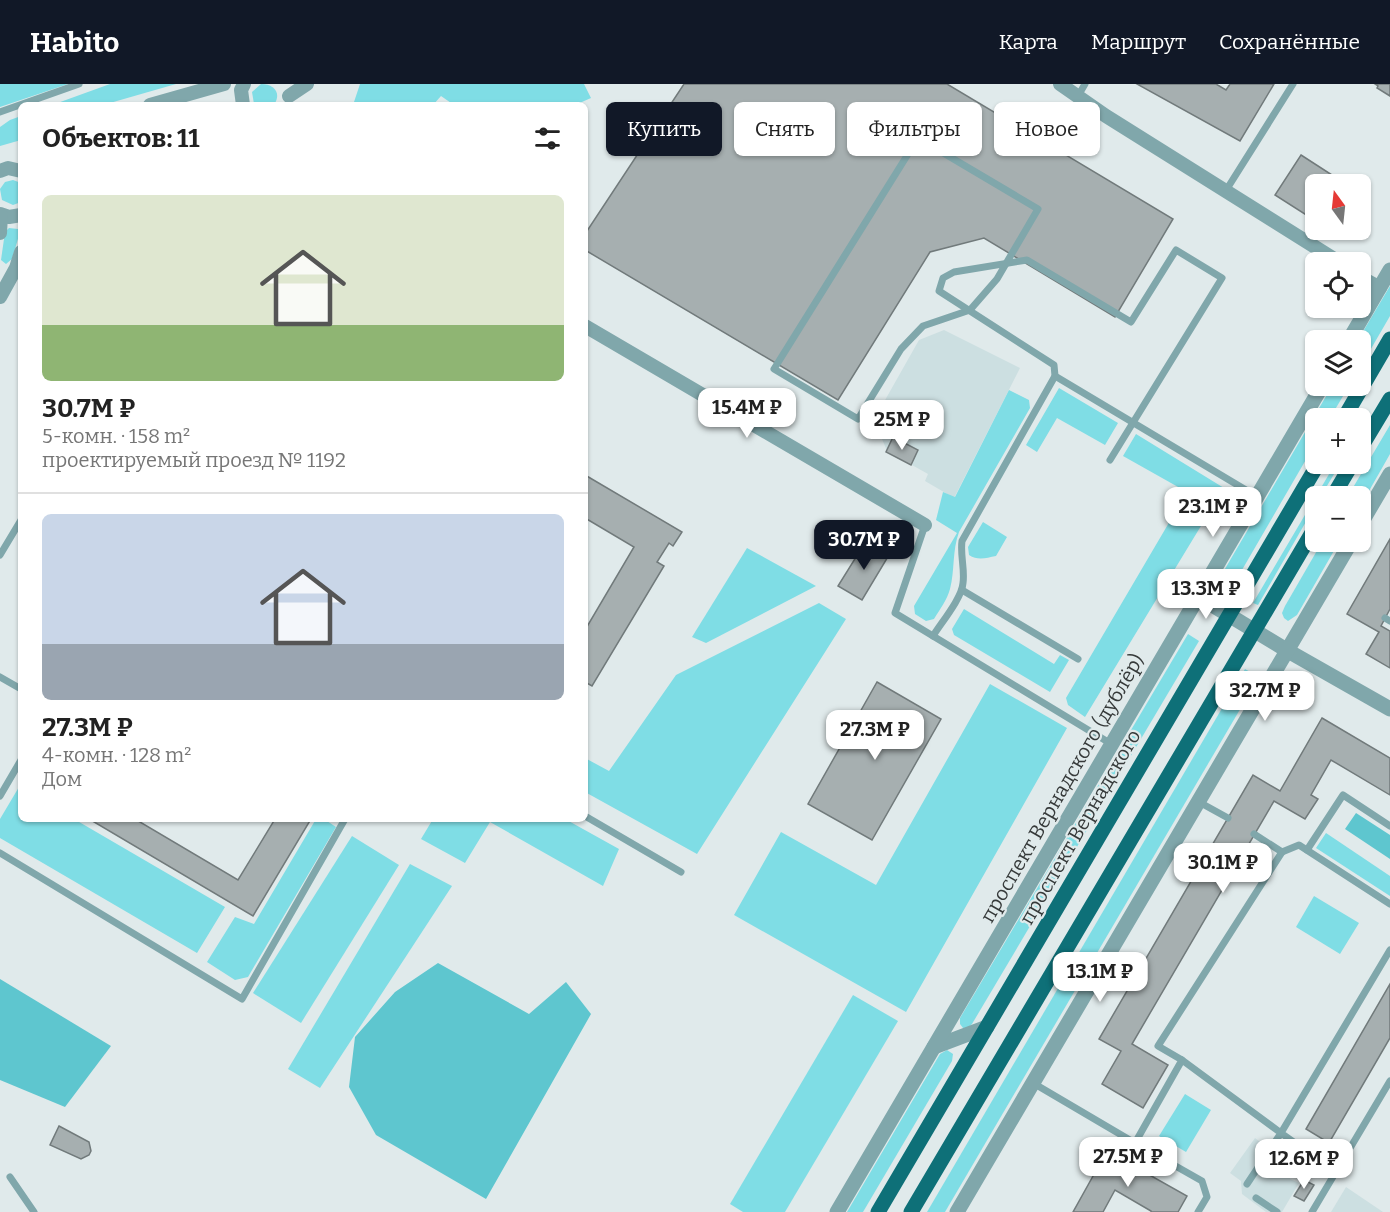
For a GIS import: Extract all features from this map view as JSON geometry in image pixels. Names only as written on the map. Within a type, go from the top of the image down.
[{"type":"main road","points":[[1350,408],[1390,339]]},
{"type":"main road","points":[[1371,431],[1390,399]]},
{"type":"main road","name":"проспект Вернадского","points":[[878,1212],[1312,474]]},
{"type":"main road","points":[[911,1212],[1305,544]]},
{"type":"street","points":[[161,102],[225,84]]},
{"type":"street","points":[[243,102],[241,90],[244,84]]},
{"type":"street","points":[[287,99],[307,84]]},
{"type":"street","points":[[1060,84],[1082,90],[1225,192],[1323,252]]},
{"type":"street","points":[[0,233],[1,215],[18,216]]},
{"type":"street","points":[[0,297],[18,262]]},
{"type":"street","points":[[1355,330],[1390,270]]},
{"type":"street","points":[[1371,283],[1380,288]]},
{"type":"street","points":[[588,328],[925,525]]},
{"type":"street","name":"проспект Вернадского (дублёр)","points":[[837,1212],[1316,396]]},
{"type":"street","points":[[1371,506],[1390,474]]},
{"type":"street","points":[[957,1212],[1345,552]]},
{"type":"street","points":[[1199,597],[1390,709]]},
{"type":"street","points":[[934,1047],[987,1027]]},
{"type":"lane","points":[[28,102],[79,84]]},
{"type":"lane","points":[[1225,192],[1293,84]]},
{"type":"lane","points":[[0,112],[18,106]]},
{"type":"lane","points":[[918,138],[1038,209],[997,279],[970,310],[923,326],[901,349],[858,419],[774,369],[918,138]]},
{"type":"lane","points":[[933,636],[962,590],[964,580],[962,541],[1055,376],[1054,365],[939,291],[944,278],[954,273],[1027,260],[1131,322],[1176,250],[1222,278],[1110,460]]},
{"type":"lane","points":[[1055,376],[1256,496]]},
{"type":"lane","points":[[0,555],[18,525]]},
{"type":"lane","points":[[925,525],[895,613],[1113,745]]},
{"type":"lane","points":[[962,590],[1078,659]]},
{"type":"lane","points":[[0,677],[18,687]]},
{"type":"lane","points":[[0,796],[18,765]]},
{"type":"lane","points":[[1307,850],[1343,795],[1390,826]]},
{"type":"lane","points":[[1199,802],[1228,818]]},
{"type":"lane","points":[[588,818],[681,872]]},
{"type":"lane","points":[[0,854],[242,999],[343,822]]},
{"type":"lane","points":[[1254,834],[1282,852]]},
{"type":"lane","points":[[1336,1172],[1182,1060],[1158,1046],[1282,852],[1299,845],[1390,904]]},
{"type":"lane","points":[[1247,1184],[1281,1133],[1390,950]]},
{"type":"lane","points":[[1135,1143],[1182,1060]]},
{"type":"lane","points":[[1312,1212],[1390,1081]]},
{"type":"lane","points":[[1033,1083],[1202,1181],[1207,1197],[1198,1212]]},
{"type":"lane","points":[[1282,1172],[1297,1144]]},
{"type":"lane","points":[[10,1177],[34,1212]]},
{"type":"lane","points":[[1256,1198],[1277,1212]]},
{"type":"shaded area","points":[[0,84],[68,84],[0,107]]},
{"type":"shaded area","points":[[110,84],[176,84],[113,102],[60,102]]},
{"type":"shaded area","points":[[261,84],[273,87],[277,93],[276,101],[254,102],[252,92]]},
{"type":"shaded area","points":[[360,84],[584,84],[591,98],[582,102],[450,102],[441,96],[436,102],[354,102]]},
{"type":"shaded area","points":[[18,117],[18,141],[0,146],[0,127]]},
{"type":"shaded area","points":[[13,180],[18,182],[18,203],[13,205],[2,200],[0,189],[5,182]]},
{"type":"shaded area","points":[[9,228],[18,229],[18,239],[12,259],[6,264],[1,260],[5,232]]},
{"type":"shaded area","points":[[1390,286],[1390,316],[1371,349],[1371,330],[1364,330]]},
{"type":"shaded area","points":[[944,330],[1020,368],[954,498],[925,481],[928,474],[887,451],[882,439],[880,409],[919,340]]},
{"type":"shaded area","points":[[1059,388],[1118,423],[1105,445],[1057,418],[1037,452],[1026,445]]},
{"type":"shaded area","points":[[1009,390],[1029,400],[1030,408],[959,532],[949,593],[934,619],[926,621],[915,614],[914,606],[957,533],[936,520],[943,492],[955,497]]},
{"type":"shaded area","points":[[1326,396],[1343,396],[1336,408],[1319,408]]},
{"type":"shaded area","points":[[1390,425],[1390,454],[1371,487],[1354,486],[1361,474],[1371,474],[1371,457]]},
{"type":"shaded area","points":[[1305,432],[1305,461],[1235,582],[1227,587],[1221,581],[1222,574]]},
{"type":"shaded area","points":[[1136,434],[1224,488],[1085,717],[1068,705],[1066,698],[1187,492],[1123,456]]},
{"type":"shaded area","points":[[1329,474],[1334,474],[1327,486],[1322,486]]},
{"type":"shaded area","points":[[1305,515],[1305,523],[1258,605],[1253,603]]},
{"type":"shaded area","points":[[983,522],[1007,537],[996,556],[982,559],[969,555],[968,547]]},
{"type":"shaded area","points":[[747,548],[816,586],[706,643],[692,637]]},
{"type":"shaded area","points":[[1316,552],[1333,552],[1297,615],[1288,621],[1282,613]]},
{"type":"shaded area","points":[[819,603],[846,619],[697,854],[588,794],[588,760],[609,771],[676,675]]},
{"type":"shaded area","points":[[964,609],[1054,664],[1060,655],[1069,660],[1050,692],[954,635],[952,629]]},
{"type":"shaded area","points":[[1188,634],[1199,641],[972,1024],[968,1028],[963,1028],[960,1018]]},
{"type":"shaded area","points":[[1245,669],[1259,677],[945,1212],[927,1212]]},
{"type":"shaded area","points":[[990,684],[1067,728],[906,1012],[734,915],[781,832],[876,885]]},
{"type":"shaded area","points":[[18,789],[18,822],[79,822],[225,907],[197,953],[0,838],[0,819]]},
{"type":"shaded area","points":[[1356,813],[1390,835],[1390,859],[1345,829]]},
{"type":"shaded area","points":[[314,822],[328,822],[336,827],[248,977],[235,980],[207,962],[235,917],[254,924]]},
{"type":"shaded area","points":[[431,822],[490,822],[465,863],[421,839]]},
{"type":"shaded area","points":[[490,822],[570,822],[619,849],[603,886]]},
{"type":"shaded area","points":[[1326,833],[1390,876],[1390,896],[1316,848]]},
{"type":"shaded area","points":[[352,836],[399,865],[301,1023],[253,993]]},
{"type":"shaded area","points":[[410,864],[452,886],[320,1088],[288,1069]]},
{"type":"shaded area","points":[[1314,896],[1359,923],[1340,954],[1296,927]]},
{"type":"shaded area","points":[[438,963],[529,1014],[566,982],[591,1014],[486,1199],[376,1135],[349,1087],[355,1037],[395,992]]},
{"type":"shaded area","points":[[0,979],[111,1046],[65,1107],[0,1080]]},
{"type":"shaded area","points":[[853,995],[898,1021],[785,1212],[743,1212],[730,1204]]},
{"type":"shaded area","points":[[947,1050],[953,1054],[952,1061],[863,1212],[847,1212],[940,1054]]},
{"type":"shaded area","points":[[1185,1094],[1211,1110],[1186,1152],[1159,1136]]},
{"type":"shaded area","points":[[1255,1138],[1292,1167],[1290,1179],[1299,1183],[1282,1212],[1266,1212],[1242,1194],[1241,1181],[1230,1173]]},
{"type":"shaded area","points":[[1346,1187],[1383,1212],[1331,1212]]},
{"type":"building","points":[[684,84],[947,84],[977,102],[847,102],[847,156],[982,156],[982,105],[994,112],[994,156],[1068,156],[1173,219],[1115,317],[984,238],[930,252],[838,400],[588,252],[588,229],[636,156],[722,156],[722,102],[672,102]]},
{"type":"building","points":[[1137,84],[1216,84],[1226,90],[1230,84],[1274,84],[1240,141]]},
{"type":"building","points":[[1375,84],[1390,84],[1390,96],[1377,88]]},
{"type":"building","points":[[1301,155],[1330,174],[1305,174],[1305,214],[1275,195]]},
{"type":"building","points":[[893,437],[918,450],[911,465],[886,452]]},
{"type":"building","points":[[588,477],[682,532],[673,546],[669,543],[657,562],[664,566],[592,686],[588,684],[588,625],[634,547],[588,520]]},
{"type":"building","points":[[1390,539],[1390,609],[1381,626],[1390,631],[1390,668],[1366,654],[1379,632],[1347,614]]},
{"type":"building","points":[[866,541],[889,555],[862,600],[838,586]]},
{"type":"building","points":[[877,682],[941,719],[872,840],[808,804]]},
{"type":"building","points":[[1322,718],[1390,758],[1390,795],[1331,760],[1311,795],[1318,799],[1305,819],[1274,801],[1132,1044],[1168,1065],[1143,1108],[1102,1084],[1121,1051],[1099,1039],[1253,775],[1280,791]]},
{"type":"building","points":[[94,822],[140,822],[238,880],[273,822],[309,822],[253,916]]},
{"type":"building","points":[[1390,984],[1390,1038],[1329,1143],[1306,1129]]},
{"type":"building","points":[[59,1126],[89,1142],[91,1151],[89,1155],[81,1159],[50,1145]]},
{"type":"building","points":[[1107,1151],[1187,1196],[1178,1212],[1151,1212],[1115,1190],[1103,1212],[1073,1212]]},
{"type":"building","points":[[1304,1180],[1314,1185],[1304,1201],[1294,1196]]}]
